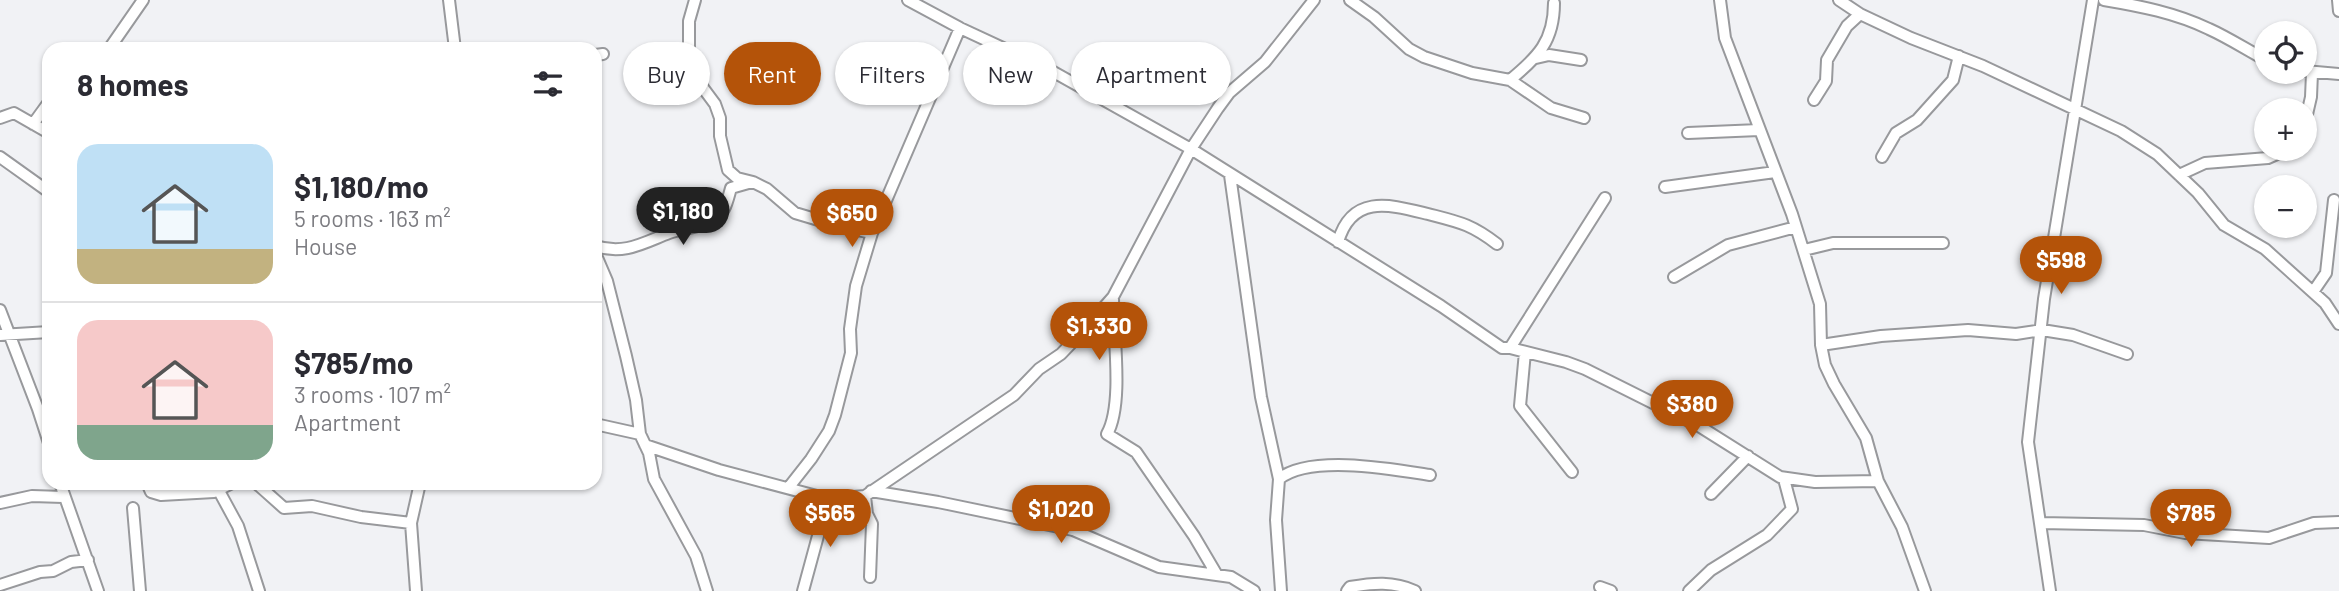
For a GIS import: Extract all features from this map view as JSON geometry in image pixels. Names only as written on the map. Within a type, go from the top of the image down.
[{"type":"street","points":[[115,42],[143,0]]},
{"type":"street","points":[[449,0],[454,42]]},
{"type":"street","points":[[695,0],[689,29],[689,69],[715,104],[720,118],[720,136],[728,170],[737,178],[753,181],[767,189],[795,213],[872,233]]},
{"type":"street","points":[[908,0],[960,28],[1050,70],[1191,149],[1441,306],[1502,348],[1566,362],[1585,369],[1699,426],[1784,478],[1815,482],[1878,481]]},
{"type":"street","points":[[868,493],[1014,395],[1039,369],[1061,354],[1113,297],[1191,149],[1229,93],[1265,62],[1314,0]]},
{"type":"street","points":[[1350,0],[1374,17],[1409,49],[1424,57],[1472,74],[1510,80],[1551,108],[1584,118]]},
{"type":"street","points":[[1720,0],[1725,38],[1796,227],[1820,304],[1821,345],[1825,365],[1866,438],[1878,481],[1902,527],[1924,591]]},
{"type":"street","points":[[1839,0],[1860,14],[1911,38],[1959,56],[2121,131],[2157,154],[2224,225],[2265,249],[2325,303],[2339,324]]},
{"type":"street","points":[[2050,591],[2028,442],[2045,299],[2093,0]]},
{"type":"street","points":[[2104,0],[2148,7],[2181,17],[2254,53]]},
{"type":"street","points":[[2337,0],[2339,11]]},
{"type":"street","points":[[1510,80],[1536,58],[1548,40],[1554,22],[1554,3]]},
{"type":"street","points":[[1814,100],[1826,81],[1827,60],[1847,26],[1860,14]]},
{"type":"street","points":[[789,487],[829,431],[841,400],[851,353],[850,329],[856,286],[872,233],[960,28]]},
{"type":"street","points":[[1536,58],[1549,55],[1581,60]]},
{"type":"street","points":[[1882,157],[1896,133],[1917,120],[1953,80],[1959,56]]},
{"type":"street","points":[[2317,73],[2339,74]]},
{"type":"street","points":[[33,124],[42,112]]},
{"type":"street","points":[[0,118],[14,113],[42,129]]},
{"type":"street","points":[[1688,133],[1759,131]]},
{"type":"street","points":[[0,157],[42,187]]},
{"type":"street","points":[[2179,175],[2205,163],[2254,159]]},
{"type":"street","points":[[1665,187],[1775,172]]},
{"type":"street","points":[[1230,175],[1261,397],[1279,479],[1276,520],[1281,591]]},
{"type":"street","points":[[602,247],[638,246],[670,233],[704,225],[724,210],[731,188],[753,181]]},
{"type":"street","points":[[1510,348],[1605,198]]},
{"type":"street","points":[[2313,292],[2326,273],[2334,200]]},
{"type":"street","points":[[1338,242],[1345,225],[1353,216],[1367,208],[1387,204],[1477,228],[1497,244]]},
{"type":"street","points":[[1674,277],[1728,245],[1796,227]]},
{"type":"street","points":[[1804,250],[1833,243],[1943,243]]},
{"type":"street","points":[[602,269],[626,356],[642,440],[654,479],[696,556],[706,590]]},
{"type":"street","points":[[1113,297],[1116,405],[1113,424],[1107,434],[1136,452],[1194,536],[1217,575]]},
{"type":"street","points":[[0,310],[4,335],[42,421]]},
{"type":"street","points":[[1821,345],[1881,336],[1968,330],[2016,334],[2042,330],[2073,335],[2127,354]]},
{"type":"street","points":[[4,335],[42,332]]},
{"type":"street","points":[[1525,352],[1520,407],[1572,472]]},
{"type":"street","points":[[602,426],[749,479],[828,499],[868,493],[938,502],[1073,530],[1158,567],[1231,577],[1254,591]]},
{"type":"street","points":[[1711,494],[1748,456]]},
{"type":"street","points":[[1279,479],[1287,472],[1303,467],[1331,465],[1430,475]]},
{"type":"street","points":[[1689,591],[1711,569],[1767,535],[1792,509],[1784,478]]},
{"type":"street","points":[[62,490],[98,591]]},
{"type":"street","points":[[149,490],[153,494],[219,491],[238,526],[259,591]]},
{"type":"street","points":[[264,490],[284,508],[312,506],[361,517],[411,523]]},
{"type":"street","points":[[416,591],[411,523],[418,490]]},
{"type":"street","points":[[868,493],[867,514],[872,524],[870,577]]},
{"type":"street","points":[[0,503],[32,496],[63,497]]},
{"type":"street","points":[[803,591],[828,499]]},
{"type":"street","points":[[133,508],[140,591]]},
{"type":"street","points":[[2041,523],[2144,525],[2185,533],[2269,538],[2314,523],[2339,522]]},
{"type":"street","points":[[0,585],[40,572],[53,571],[71,562],[88,560]]},
{"type":"street","points":[[1347,591],[1349,587],[1381,582],[1405,586],[1415,591]]},
{"type":"street","points":[[1600,587],[1611,591]]}]
